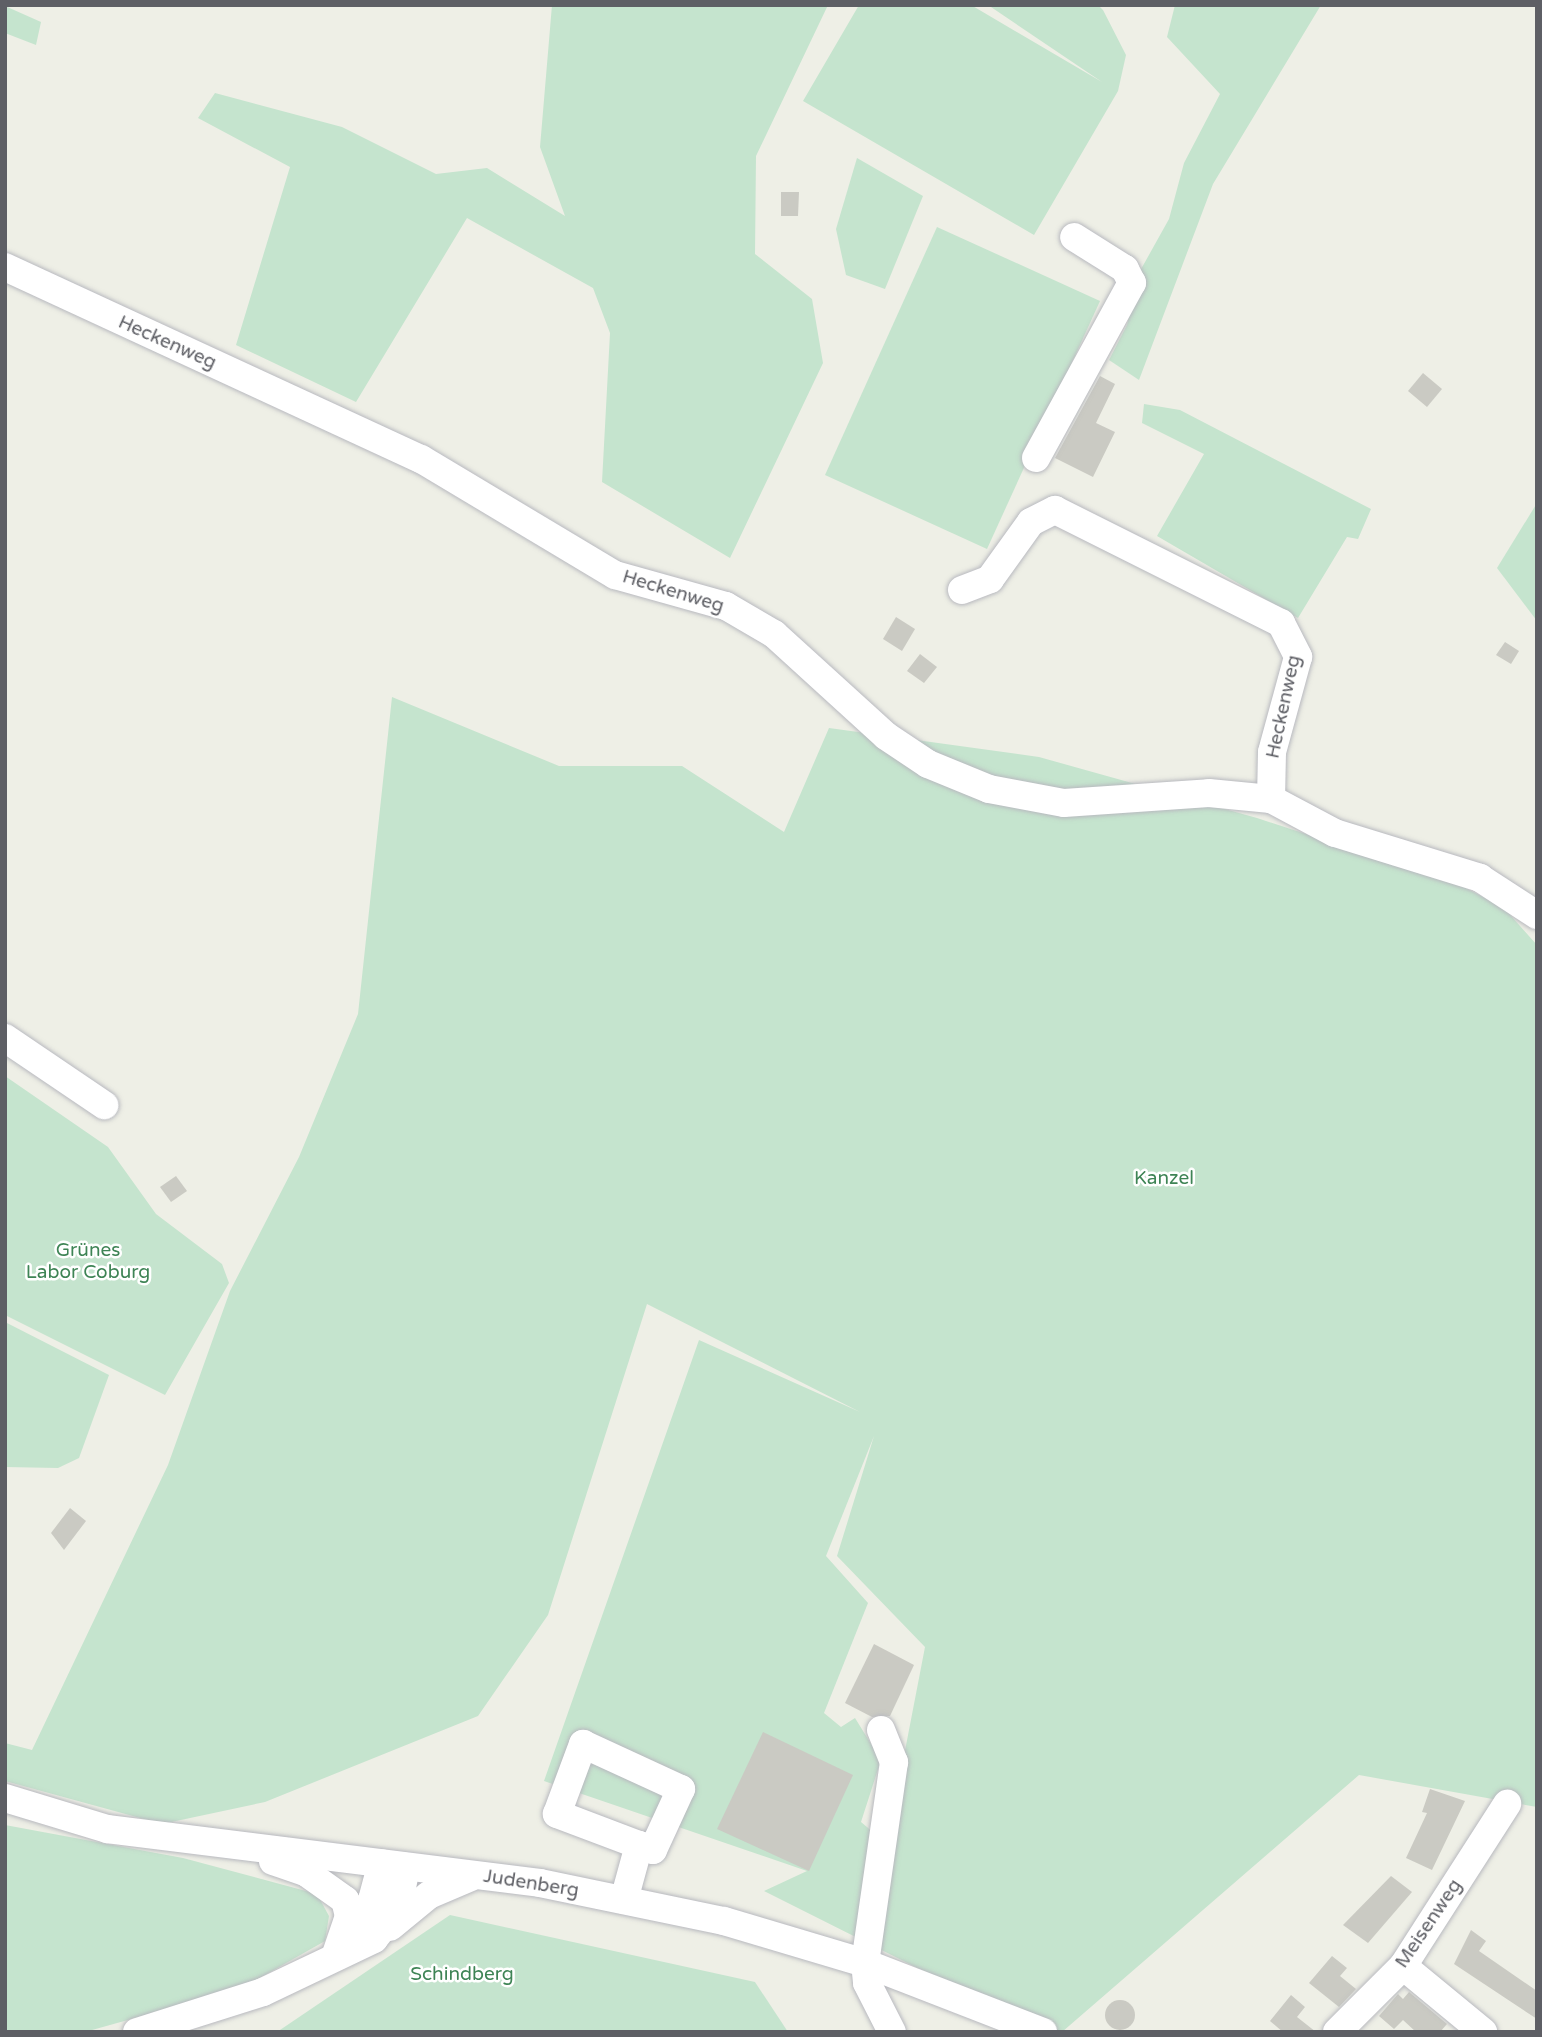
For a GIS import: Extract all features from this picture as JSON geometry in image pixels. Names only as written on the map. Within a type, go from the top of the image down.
[{"type":"street","points":[[1036,458],[1132,282],[1125,269],[1074,237]]},
{"type":"street","name":"Heckenweg","points":[[5,267],[421,458],[615,575],[726,606],[792,648],[886,736],[928,764],[989,789],[1064,803],[1209,793],[1270,799],[1335,832],[1480,878],[1537,915]]},
{"type":"street","name":"Heckenweg","points":[[962,590],[990,579],[1031,522],[1055,510],[1282,623],[1298,657],[1272,752],[1270,799]]},
{"type":"street","points":[[5,1038],[104,1105]]},
{"type":"street","points":[[881,1730],[894,1762],[865,1963],[867,1983],[892,2032]]},
{"type":"street","points":[[583,1744],[681,1789],[653,1850],[639,1845],[557,1814],[583,1744]]},
{"type":"street","name":"Judenberg","points":[[5,1798],[107,1829],[475,1875],[624,1900],[724,1921],[865,1963],[1043,2032]]},
{"type":"street","name":"Meisenweg","points":[[1336,2032],[1403,1966],[1507,1804]]},
{"type":"street","points":[[221,1842],[307,1873],[337,1892],[349,1916],[335,1957]]},
{"type":"street","points":[[624,1900],[639,1845]]},
{"type":"street","points":[[335,1957],[363,1921],[394,1865]]},
{"type":"street","points":[[374,1939],[398,1908],[394,1865]]},
{"type":"street","points":[[137,2032],[263,1992],[374,1939],[429,1895],[475,1875]]},
{"type":"street","points":[[1403,1966],[1483,2032]]},
{"type":"green space","points":[[552,5],[828,5],[756,156],[755,254],[812,299],[823,363],[730,558],[602,482],[610,333],[593,288],[467,218],[356,402],[236,345],[290,167],[198,118],[215,93],[342,127],[436,174],[487,168],[565,216],[540,147]]},
{"type":"green space","points":[[859,5],[971,5],[1102,82],[988,5],[1098,5],[1103,10],[1126,55],[1118,91],[1034,235],[803,101]]},
{"type":"green space","points":[[1175,5],[1321,5],[1213,184],[1139,380],[1109,360],[1127,325],[1140,271],[1169,219],[1184,163],[1220,94],[1167,37]]},
{"type":"green space","points":[[5,6],[41,22],[36,45],[5,33]]},
{"type":"green space","points":[[857,158],[923,196],[885,289],[846,275],[836,229]]},
{"type":"green space","points":[[937,227],[1100,301],[987,549],[825,475]]},
{"type":"green space","points":[[1144,404],[1180,410],[1371,509],[1358,539],[1347,537],[1298,618],[1157,536],[1204,454],[1142,423]]},
{"type":"green space","points":[[1537,503],[1537,621],[1497,568]]},
{"type":"green space","name":"Kanzel","points":[[392,697],[559,766],[682,766],[784,832],[829,728],[1039,757],[1257,818],[1456,883],[1504,908],[1537,945],[1537,1807],[1359,1775],[1062,2032],[1045,2032],[764,1891],[807,1871],[544,1781],[699,1340],[860,1412],[647,1304],[548,1615],[478,1716],[265,1802],[162,1824],[5,1781],[5,1743],[32,1750],[168,1465],[230,1291],[299,1157],[358,1014]],"holes":[[[874,1436],[837,1556],[925,1647],[887,1844],[861,1822],[881,1760],[855,1718],[841,1727],[824,1713],[868,1603],[826,1556]]]},
{"type":"green space","name":"Grünes Labor Coburg","points":[[5,1076],[108,1147],[156,1214],[222,1264],[229,1283],[165,1395],[5,1315]]},
{"type":"green space","points":[[5,1322],[109,1375],[79,1458],[58,1468],[5,1467]]},
{"type":"green space","points":[[5,1825],[183,1858],[317,1894],[329,1916],[325,1941],[242,1988],[85,2032],[5,2032]]},
{"type":"green space","name":"Schindberg","points":[[450,1915],[755,1982],[788,2032],[277,2032]]},
{"type":"building","points":[[781,192],[799,192],[798,216],[781,216]]},
{"type":"building","points":[[1423,373],[1442,389],[1427,407],[1408,391]]},
{"type":"building","points":[[1100,376],[1115,384],[1096,423],[1115,432],[1093,477],[1055,458]]},
{"type":"building","points":[[896,617],[915,629],[902,651],[883,639]]},
{"type":"building","points":[[1505,642],[1519,651],[1511,664],[1496,655]]},
{"type":"building","points":[[920,654],[937,667],[924,683],[907,671]]},
{"type":"building","points":[[176,1176],[187,1191],[171,1202],[160,1187]]},
{"type":"building","points":[[70,1508],[86,1521],[64,1550],[51,1533]]},
{"type":"building","points":[[874,1644],[914,1665],[890,1716],[872,1717],[845,1703]]},
{"type":"building","points":[[763,1732],[853,1775],[809,1871],[717,1829]]},
{"type":"building","points":[[1430,1789],[1465,1801],[1432,1870],[1406,1858],[1427,1813],[1422,1812]]},
{"type":"building","points":[[1391,1876],[1412,1892],[1368,1943],[1343,1925]]},
{"type":"building","points":[[1471,1930],[1486,1941],[1479,1951],[1537,1991],[1537,2019],[1454,1964]]},
{"type":"building","points":[[1332,1956],[1347,1968],[1340,1976],[1356,1989],[1339,2007],[1309,1983]]},
{"type":"building","points":[[1409,1992],[1447,2024],[1440,2032],[1416,2032],[1403,2020],[1394,2029],[1379,2016],[1398,1994],[1403,1999]]},
{"type":"building","points":[[1291,1995],[1305,2007],[1297,2017],[1316,2032],[1283,2032],[1270,2021]]},
{"type":"building","points":[[1120,2000],[1131,2004],[1135,2015],[1131,2026],[1120,2030],[1109,2026],[1105,2015],[1109,2004]]}]
